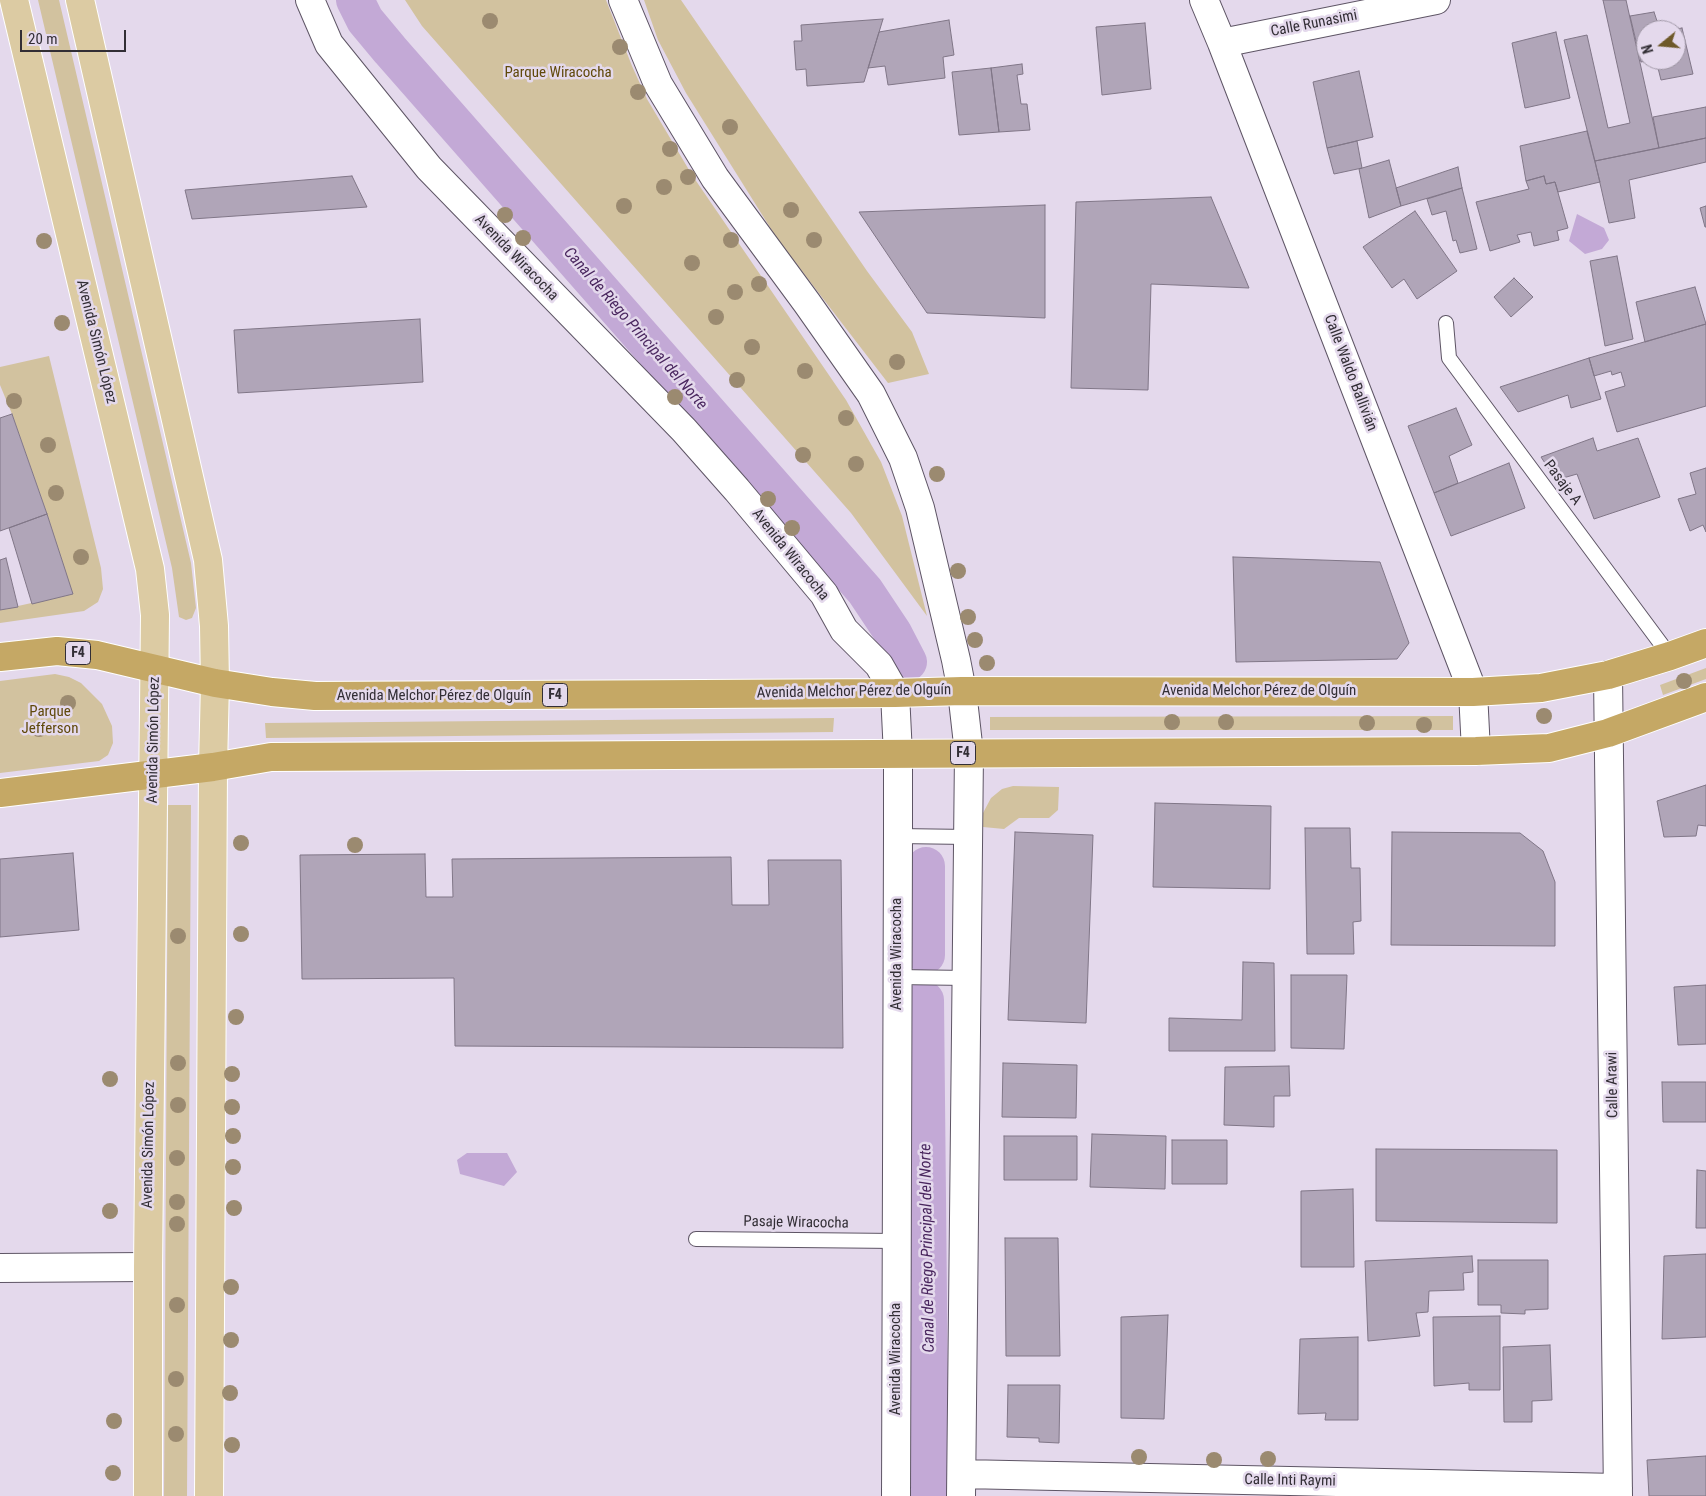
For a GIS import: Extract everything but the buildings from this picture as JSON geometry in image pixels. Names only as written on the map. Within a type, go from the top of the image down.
[{"type":"highway","name":"Avenida Melchor Pérez de Olguín","points":[[0,657],[57,651],[97,655],[216,683],[272,692],[315,696],[962,691],[1473,692],[1541,688],[1608,675],[1706,643]]},
{"type":"highway","name":"F4","points":[[0,793],[213,767],[271,757],[1476,751],[1549,748],[1608,732],[1706,698]]},
{"type":"main road","name":"Avenida Simón López","points":[[14,0],[150,569],[155,616],[148,1267],[148,1496]]},
{"type":"main road","points":[[80,0],[208,560],[214,626],[216,683],[213,767],[209,1496]]},
{"type":"street","name":"Avenida Wiracocha","points":[[310,0],[329,44],[429,168],[684,430],[824,594],[844,630],[880,665],[895,693],[898,755],[896,1496]]},
{"type":"street","points":[[623,0],[658,84],[715,178],[825,327],[871,394],[903,458],[920,508],[962,691],[969,753],[961,1485]]},
{"type":"street","name":"Calle Waldo Ballivián","points":[[1204,0],[1473,692],[1476,751]]},
{"type":"street","name":"Calle Runasimi","points":[[1222,43],[1436,0]]},
{"type":"street","name":"Calle Arawi","points":[[1608,675],[1618,1492]]},
{"type":"street","points":[[0,1268],[148,1267]]},
{"type":"street","name":"Calle Inti Raymi","points":[[961,1485],[1618,1492]]},
{"type":"lane","name":"Pasaje A","points":[[1446,323],[1449,358],[1670,656]]},
{"type":"lane","points":[[898,836],[968,837]]},
{"type":"lane","points":[[897,977],[967,978]]},
{"type":"lane","name":"Pasaje Wiracocha","points":[[696,1239],[896,1241]]},
{"type":"green space","points":[[38,0],[59,0],[191,563],[196,608],[192,618],[186,620],[179,617],[172,568]]},
{"type":"green space","name":"Parque Wiracocha","points":[[405,0],[606,0],[647,99],[692,175],[846,400],[881,462],[902,516],[927,616],[851,513],[422,26]]},
{"type":"green space","points":[[644,0],[681,0],[867,271],[912,332],[929,374],[888,383],[776,237],[686,93],[658,40]]},
{"type":"green space","points":[[49,356],[101,568],[103,589],[98,602],[84,611],[0,623],[0,610],[72,594],[47,514],[0,385],[0,367]]},
{"type":"green space","points":[[1706,668],[1706,679],[1663,695],[1660,685]]},
{"type":"green space","name":"Parque Jefferson","points":[[55,674],[69,677],[81,683],[102,704],[112,726],[113,743],[108,755],[99,761],[0,773],[0,681]]},
{"type":"green space","points":[[1453,716],[1453,730],[990,730],[990,717]]},
{"type":"green space","points":[[834,718],[833,732],[266,738],[265,723]]},
{"type":"green space","points":[[1013,786],[1059,787],[1058,810],[1049,818],[1019,818],[1004,829],[983,827],[983,813],[991,798],[1002,789]]},
{"type":"green space","points":[[168,805],[191,805],[187,1496],[164,1496]]},
{"type":"shaded area","points":[[1577,214],[1604,228],[1609,240],[1602,249],[1585,254],[1569,241]]},
{"type":"shaded area","points":[[467,1153],[507,1153],[517,1172],[504,1186],[460,1174],[457,1160]]},
{"type":"waterway","name":"Canal de Riego Principal del Norte","points":[[355,0],[365,20],[390,50],[865,591],[893,633],[908,662]]},
{"type":"waterway","name":"Canal de Riego Principal del Norte","points":[[926,866],[926,955]]},
{"type":"waterway","name":"Canal de Riego Principal del Norte","points":[[925,1000],[930,1496]]}]
